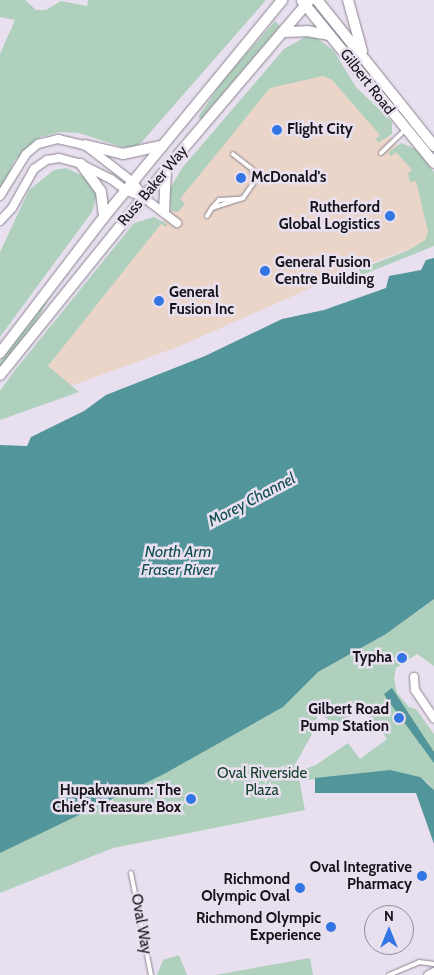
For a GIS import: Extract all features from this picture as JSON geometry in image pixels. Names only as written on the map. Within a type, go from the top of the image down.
[{"type":"main road","name":"Russ Baker Way","points":[[0,353],[104,217],[282,0]]},
{"type":"main road","name":"Gilbert Road","points":[[317,0],[434,146]]},
{"type":"main road","points":[[348,0],[365,58]]},
{"type":"main road","name":"Russ Baker Way","points":[[0,375],[143,197],[283,32],[306,2]]},
{"type":"main road","name":"Gilbert Road","points":[[306,2],[405,130],[434,163]]},
{"type":"main road","points":[[283,32],[307,30],[330,35]]},
{"type":"main road","points":[[85,145],[123,154],[162,146]]},
{"type":"main road","points":[[81,164],[101,192],[104,217]]},
{"type":"main road","points":[[164,212],[166,170]]},
{"type":"street","points":[[0,196],[19,161],[38,144],[58,139],[85,145],[130,187],[177,223]]},
{"type":"street","points":[[0,221],[12,208],[29,176],[41,163],[59,158],[81,164],[130,187]]},
{"type":"street","points":[[414,677],[415,690],[434,718]]},
{"type":"street","points":[[428,975],[434,972]]},
{"type":"lane","points":[[381,153],[405,130]]},
{"type":"lane","points":[[207,216],[219,200],[242,198],[255,181],[254,173],[232,154]]},
{"type":"lane","name":"Oval Way","points":[[131,874],[151,975]]},
{"type":"lane","points":[[389,975],[419,962],[434,964]]},
{"type":"shaded area","points":[[330,68],[417,168],[432,236],[410,249],[349,271],[180,346],[63,389],[43,372],[276,78]]},
{"type":"green space","points":[[0,0],[25,0],[36,10],[46,10],[61,1],[87,6],[88,0],[266,0],[141,143],[133,147],[122,147],[79,133],[60,132],[40,137],[15,160],[0,191],[0,54],[15,20],[0,17]]},
{"type":"green space","points":[[275,21],[280,26],[201,119],[198,117],[224,79]]},
{"type":"green space","points":[[305,37],[317,38],[333,50],[356,87],[392,122],[392,134],[378,143],[376,139],[380,135],[332,80],[323,76],[270,88],[180,199],[185,204],[178,212],[171,211],[170,189],[182,168],[284,49]]},
{"type":"green space","points":[[401,143],[416,149],[434,172],[434,246],[362,275],[358,270],[409,250],[425,240],[428,232],[416,181],[410,182],[408,173],[412,170],[396,152],[391,156],[388,153]]},
{"type":"green space","points":[[66,168],[85,177],[97,194],[92,212],[0,337],[0,252],[29,190],[54,170]]},
{"type":"green space","points":[[154,217],[167,224],[166,227],[161,224],[48,366],[79,392],[0,420],[0,391],[12,374],[134,223]]},
{"type":"green space","points":[[54,290],[34,325],[0,368],[0,361]]},
{"type":"green space","name":"Oval Riverside Plaza","points":[[434,599],[434,666],[417,654],[396,668],[394,678],[397,693],[409,707],[416,709],[434,734],[434,790],[427,782],[390,770],[308,780],[302,770],[316,765],[348,743],[360,759],[387,739],[363,706],[336,726],[325,717],[321,705],[312,734],[296,763],[305,810],[113,848],[0,893],[0,824],[318,672],[386,634]]},
{"type":"green space","points":[[179,955],[187,975],[157,975],[163,960]]},
{"type":"green space","points":[[310,958],[313,975],[215,975]]},
{"type":"water","name":"North Arm Fraser River","points":[[434,258],[434,599],[386,634],[318,672],[283,707],[164,774],[0,853],[0,445],[27,446],[31,437],[84,411],[106,395],[205,356],[282,319],[324,310],[386,288],[389,276],[421,270],[426,260]]},
{"type":"water","points":[[392,688],[434,752],[434,763],[384,694]]},
{"type":"water","points":[[390,770],[420,777],[434,790],[434,844],[416,793],[315,793],[315,778]]},
{"type":"place","name":"Flight City","points":[[277,130]]},
{"type":"place","name":"McDonald's","points":[[241,178]]},
{"type":"place","name":"Rutherford Global Logistics","points":[[390,216]]},
{"type":"place","name":"General Fusion Centre Building","points":[[265,271]]},
{"type":"place","name":"General Fusion Inc","points":[[159,301]]},
{"type":"place","name":"Typha","points":[[402,658]]},
{"type":"place","name":"Gilbert Road Pump Station","points":[[399,718]]},
{"type":"place","name":"Hupakwanum: The Chief's Treasure Box","points":[[191,799]]},
{"type":"place","name":"Oval Integrative Pharmacy","points":[[422,876]]},
{"type":"place","name":"Richmond Olympic Oval","points":[[300,888]]},
{"type":"place","name":"Richmond Olympic Experience","points":[[331,927]]},
{"type":"water label","name":"Morey Channel","points":[[252,500]]}]
